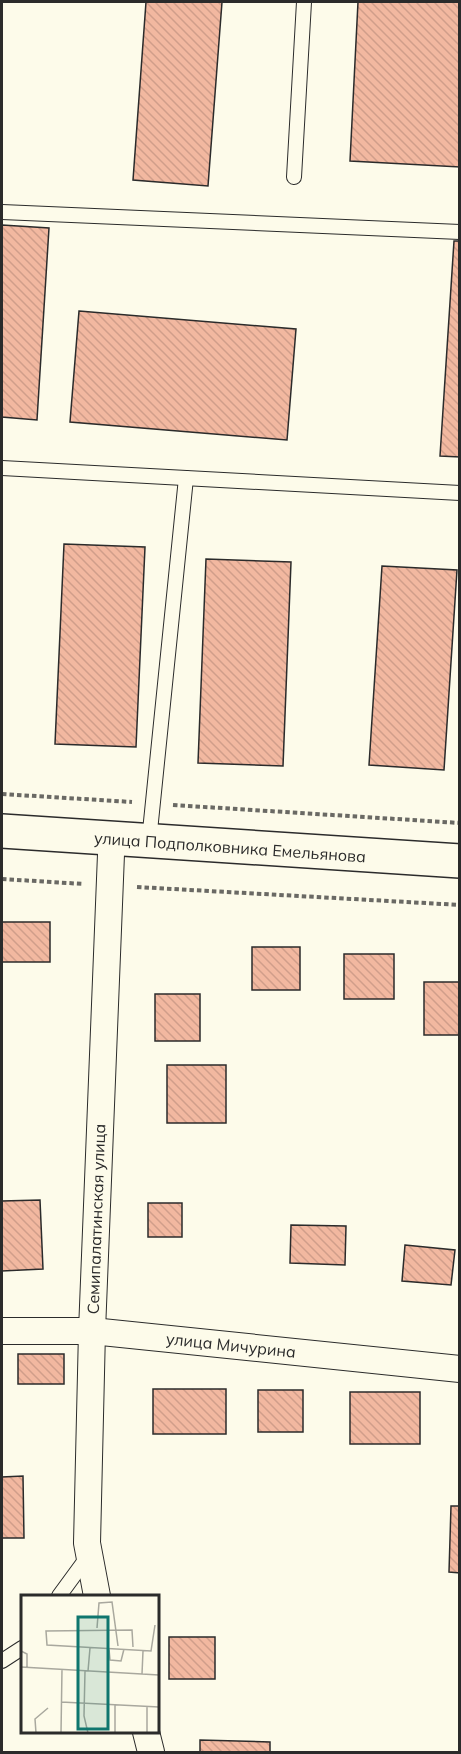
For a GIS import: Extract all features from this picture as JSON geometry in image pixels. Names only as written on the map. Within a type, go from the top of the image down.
[{"type":"main road","name":"улица Подполковника Емельянова","points":[[2,831],[148,843],[459,861]]},
{"type":"street","name":"Семипалатинская улица","points":[[97,1595],[87,1543],[92,1331],[110,885],[114,840]]},
{"type":"street","name":"улица Мичурина","points":[[2,1331],[92,1331],[459,1369]]},
{"type":"street","points":[[146,1733],[151,1752]]},
{"type":"lane","points":[[294,177],[304,2]]},
{"type":"lane","points":[[2,212],[459,232]]},
{"type":"lane","points":[[2,468],[459,493]]},
{"type":"lane","points":[[148,843],[186,478]]},
{"type":"lane","points":[[60,1595],[89,1555]]},
{"type":"lane","points":[[2,1661],[21,1649]]},
{"type":"path","points":[[2,794],[459,823]]},
{"type":"path","points":[[2,879],[459,905]]},
{"type":"building","points":[[146,2],[222,2],[208,186],[133,180]]},
{"type":"building","points":[[358,2],[460,2],[460,167],[350,161]]},
{"type":"building","points":[[2,225],[49,228],[37,420],[2,417]]},
{"type":"building","points":[[454,241],[460,241],[460,457],[440,456]]},
{"type":"building","points":[[79,311],[296,329],[287,440],[70,422]]},
{"type":"building","points":[[64,544],[145,547],[136,747],[55,744]]},
{"type":"building","points":[[206,559],[291,562],[283,766],[198,763]]},
{"type":"building","points":[[382,566],[457,570],[444,770],[369,765]]},
{"type":"building","points":[[2,922],[50,922],[50,962],[2,962]]},
{"type":"building","points":[[252,947],[300,947],[300,990],[252,990]]},
{"type":"building","points":[[344,954],[394,954],[394,999],[344,999]]},
{"type":"building","points":[[424,982],[460,982],[460,1035],[424,1035]]},
{"type":"building","points":[[155,994],[200,994],[200,1041],[155,1041]]},
{"type":"building","points":[[167,1065],[226,1065],[226,1123],[167,1123]]},
{"type":"building","points":[[40,1200],[43,1269],[2,1271],[2,1201]]},
{"type":"building","points":[[148,1203],[182,1203],[182,1237],[148,1237]]},
{"type":"building","points":[[291,1225],[346,1226],[345,1265],[290,1263]]},
{"type":"building","points":[[405,1245],[455,1250],[451,1285],[402,1281]]},
{"type":"building","points":[[18,1354],[64,1354],[64,1384],[18,1384]]},
{"type":"building","points":[[153,1389],[226,1389],[226,1434],[153,1434]]},
{"type":"building","points":[[258,1390],[303,1390],[303,1432],[258,1432]]},
{"type":"building","points":[[350,1392],[420,1392],[420,1444],[350,1444]]},
{"type":"building","points":[[23,1476],[24,1538],[2,1538],[2,1477]]},
{"type":"building","points":[[451,1506],[460,1506],[460,1573],[449,1572]]},
{"type":"building","points":[[169,1637],[215,1637],[215,1679],[169,1679]]},
{"type":"building","points":[[200,1740],[270,1742],[270,1752],[200,1752]]}]
